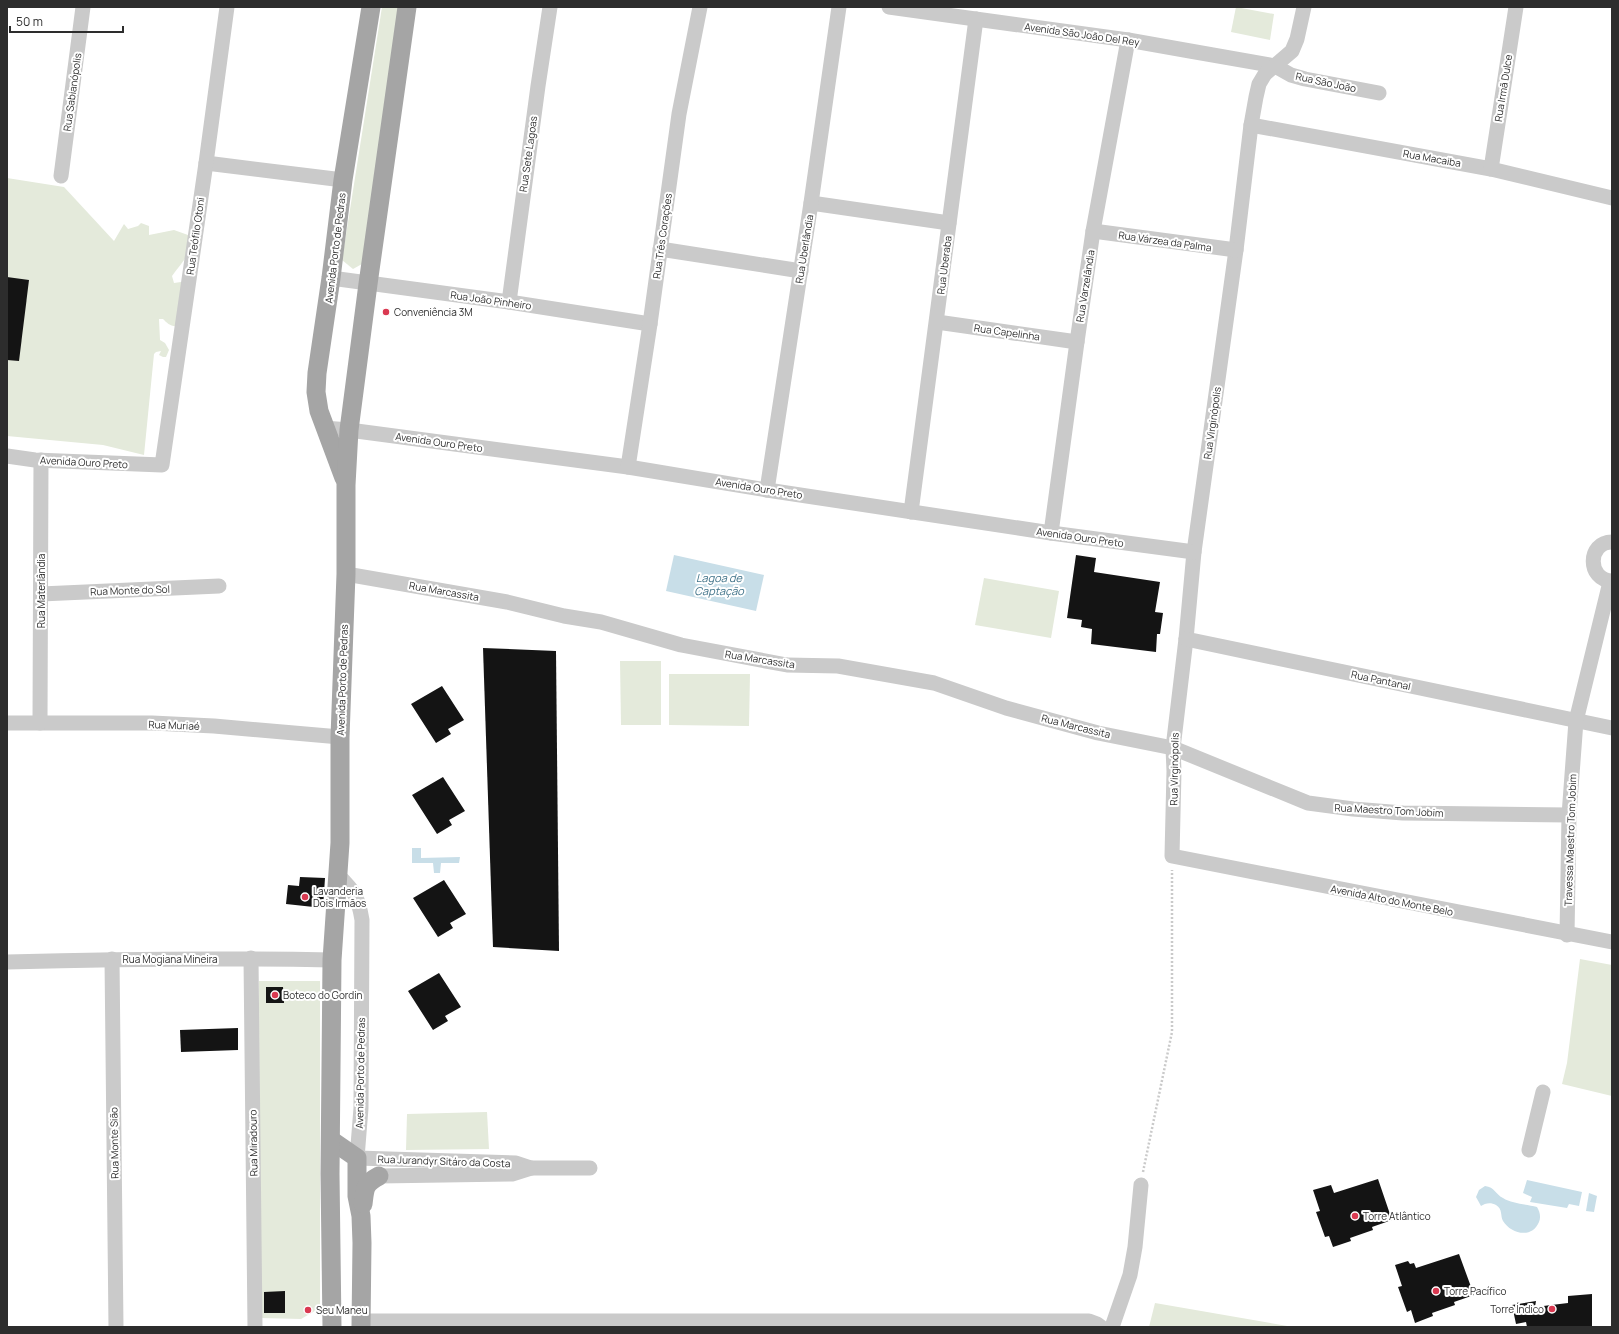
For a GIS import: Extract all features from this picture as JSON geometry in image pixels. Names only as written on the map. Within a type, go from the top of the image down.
[{"type":"main road","name":"Avenida Porto de Pedras","points":[[346,485],[319,411],[316,392],[316,373],[332,278],[343,180],[371,7]]},
{"type":"main road","name":"Avenida Porto de Pedras","points":[[332,1327],[330,1164],[332,960],[338,875],[340,737],[346,574],[346,485],[349,430],[368,284],[408,7]]},
{"type":"main road","points":[[331,1140],[357,1163]]},
{"type":"main road","points":[[330,1164],[336,1161],[357,1163]]},
{"type":"main road","name":"Avenida Porto de Pedras","points":[[357,1163],[357,1196],[361,1216],[362,1243],[361,1324]]},
{"type":"main road","points":[[361,1216],[365,1188],[369,1182],[379,1176]]},
{"type":"street","name":"Rua Sabianópolis","points":[[61,176],[84,7]]},
{"type":"street","name":"Rua Teófilo Otoni","points":[[162,465],[227,7]]},
{"type":"street","name":"Rua Sete Lagoas","points":[[508,302],[550,7]]},
{"type":"street","name":"Rua Três Corações","points":[[628,467],[650,324],[678,114],[700,7]]},
{"type":"street","name":"Rua Uberlândia","points":[[767,490],[801,271],[839,7]]},
{"type":"street","name":"Avenida São João Del Rey","points":[[889,7],[1128,40],[1275,66]]},
{"type":"street","name":"Rua Virginópolis","points":[[1172,856],[1174,771],[1173,748],[1186,639],[1194,552],[1236,250],[1251,125],[1259,84],[1265,74],[1292,51],[1297,39],[1304,7]]},
{"type":"street","name":"Rua Irmã Dulce","points":[[1491,169],[1516,7]]},
{"type":"street","name":"Rua Uberaba","points":[[911,512],[976,19]]},
{"type":"street","name":"Rua Varzelândia","points":[[1051,533],[1093,231],[1128,40]]},
{"type":"street","name":"Rua São João","points":[[1275,66],[1291,75],[1305,79],[1380,93]]},
{"type":"street","name":"Rua Macaiba","points":[[1251,125],[1491,169],[1612,198]]},
{"type":"street","points":[[206,163],[343,180]]},
{"type":"street","points":[[811,203],[949,223]]},
{"type":"street","name":"Rua Várzea da Palma","points":[[1093,231],[1236,250]]},
{"type":"street","points":[[660,249],[801,271]]},
{"type":"street","name":"Rua João Pinheiro","points":[[332,278],[508,302],[650,324]]},
{"type":"street","name":"Rua Capelinha","points":[[937,322],[1077,342]]},
{"type":"street","name":"Avenida Ouro Preto","points":[[324,428],[628,467],[911,512],[1051,533],[1194,552]]},
{"type":"street","name":"Avenida Ouro Preto","points":[[7,456],[41,460],[162,465]]},
{"type":"street","name":"Rua Materlândia","points":[[40,723],[41,460]]},
{"type":"street","points":[[1576,721],[1611,582],[1601,578],[1594,571],[1592,562],[1594,552],[1600,545],[1612,542]]},
{"type":"street","name":"Rua Marcassita","points":[[346,574],[507,602],[564,616],[601,622],[681,645],[787,665],[838,666],[934,683],[1021,712],[1098,733],[1173,748]]},
{"type":"street","name":"Rua Monte do Sol","points":[[41,594],[220,586]]},
{"type":"street","name":"Rua Pantanal","points":[[1186,639],[1612,728]]},
{"type":"street","name":"Travessa Maestro Tom Jobim","points":[[1567,934],[1569,815],[1576,721]]},
{"type":"street","name":"Rua Muriaé","points":[[7,723],[152,723],[214,726],[340,737]]},
{"type":"street","name":"Rua Maestro Tom Jobim","points":[[1173,748],[1308,803],[1353,809],[1403,813],[1569,815]]},
{"type":"street","name":"Avenida Alto do Monte Belo","points":[[1172,856],[1612,942]]},
{"type":"street","name":"Avenida Porto de Pedras","points":[[338,875],[354,892],[360,906],[362,920],[361,1108],[357,1163]]},
{"type":"street","name":"Rua Mogiana Mineira","points":[[7,962],[112,959],[251,958],[332,960]]},
{"type":"street","name":"Rua Miradouro","points":[[251,958],[255,1327]]},
{"type":"street","name":"Rua Monte Sião","points":[[112,959],[116,1327]]},
{"type":"street","points":[[1529,1150],[1543,1092]]},
{"type":"street","name":"Rua Jurandyr Sitáro da Costa","points":[[357,1163],[516,1163],[531,1168]]},
{"type":"street","name":"Rua Jurandyr Sitáro da Costa","points":[[379,1176],[512,1174],[531,1168],[590,1168]]},
{"type":"street","points":[[1112,1327],[1130,1275],[1135,1247],[1141,1185]]},
{"type":"street","points":[[361,1324],[1089,1321],[1102,1327]]},
{"type":"path","points":[[1141,1185],[1172,1032],[1172,856]]},
{"type":"green space","points":[[382,7],[403,7],[362,264],[353,269],[342,260]]},
{"type":"green space","points":[[1236,7],[1274,14],[1270,40],[1231,32]]},
{"type":"green space","points":[[7,178],[64,187],[114,241],[124,224],[128,229],[138,226],[141,223],[149,226],[149,235],[174,230],[188,235],[189,242],[186,257],[172,276],[174,283],[181,282],[186,288],[177,326],[171,325],[163,319],[159,319],[160,340],[165,343],[169,350],[166,357],[159,355],[161,351],[154,354],[144,455],[103,445],[7,436]]},
{"type":"green space","points":[[984,578],[1059,591],[1051,638],[975,625]]},
{"type":"green space","points":[[620,661],[661,661],[661,725],[621,725]]},
{"type":"green space","points":[[669,674],[750,674],[749,726],[669,725]]},
{"type":"green space","points":[[1580,959],[1612,965],[1612,1096],[1562,1084],[1567,1063]]},
{"type":"green space","points":[[259,981],[320,981],[320,1308],[301,1319],[260,1318]]},
{"type":"green space","points":[[487,1112],[489,1149],[406,1150],[407,1114]]},
{"type":"green space","points":[[1155,1303],[1293,1327],[1149,1327]]},
{"type":"water","name":"Lagoa de Captação","points":[[674,555],[764,575],[756,611],[666,591]]},
{"type":"water","points":[[412,848],[421,848],[421,858],[460,857],[459,863],[441,863],[440,873],[434,873],[433,863],[412,863]]},
{"type":"water","points":[[1527,1180],[1582,1192],[1579,1206],[1569,1204],[1567,1208],[1530,1202],[1532,1197],[1523,1193]]},
{"type":"water","points":[[1485,1186],[1493,1189],[1507,1200],[1537,1207],[1540,1218],[1536,1227],[1527,1233],[1516,1232],[1503,1221],[1500,1208],[1496,1205],[1488,1203],[1481,1206],[1476,1197],[1479,1190]]},
{"type":"water","points":[[1589,1193],[1597,1196],[1594,1212],[1586,1211]]},
{"type":"building","points":[[7,277],[29,280],[19,361],[7,360]]},
{"type":"building","points":[[1076,555],[1096,558],[1094,572],[1160,582],[1155,612],[1163,613],[1160,634],[1157,634],[1156,652],[1091,644],[1092,629],[1081,627],[1082,620],[1067,618]]},
{"type":"building","points":[[483,648],[556,651],[559,951],[493,947]]},
{"type":"building","points":[[442,686],[464,720],[448,729],[451,734],[436,743],[411,704]]},
{"type":"building","points":[[443,777],[465,811],[449,820],[452,825],[437,834],[412,795]]},
{"type":"building","name":"Lavanderia Dois Irmãos","points":[[300,877],[325,878],[323,908],[286,904],[288,885],[299,886]]},
{"type":"building","points":[[444,880],[466,914],[450,923],[453,928],[438,937],[413,898]]},
{"type":"building","points":[[439,973],[461,1007],[445,1016],[448,1021],[433,1030],[408,991]]},
{"type":"building","name":"Boteco do Gordin","points":[[266,987],[283,987],[284,1003],[266,1003]]},
{"type":"building","points":[[238,1028],[238,1050],[181,1052],[180,1030]]},
{"type":"building","name":"Torre Atlântico","points":[[1378,1179],[1392,1220],[1372,1227],[1373,1230],[1350,1238],[1351,1241],[1333,1247],[1329,1236],[1325,1237],[1316,1212],[1320,1211],[1313,1190],[1331,1185],[1334,1193]]},
{"type":"building","name":"Torre Pacífico","points":[[1459,1254],[1474,1295],[1454,1302],[1455,1305],[1432,1313],[1433,1316],[1415,1323],[1411,1310],[1407,1312],[1398,1287],[1402,1286],[1395,1265],[1408,1261],[1410,1264],[1414,1263],[1416,1268]]},
{"type":"building","points":[[285,1291],[285,1313],[264,1313],[264,1292]]},
{"type":"building","name":"Torre Índico","points":[[1592,1294],[1592,1327],[1527,1327],[1526,1322],[1516,1324],[1512,1305],[1536,1301],[1535,1307],[1568,1303],[1568,1296]]},
{"type":"place","name":"Conveniência 3M","points":[[386,312]]},
{"type":"place","name":"Lavanderia Dois Irmãos","points":[[305,897]]},
{"type":"place","name":"Boteco do Gordin","points":[[275,995]]},
{"type":"place","name":"Torre Atlântico","points":[[1355,1216]]},
{"type":"place","name":"Torre Pacífico","points":[[1436,1291]]},
{"type":"place","name":"Torre Índico","points":[[1552,1309]]},
{"type":"place","name":"Seu Maneu","points":[[308,1310]]}]
